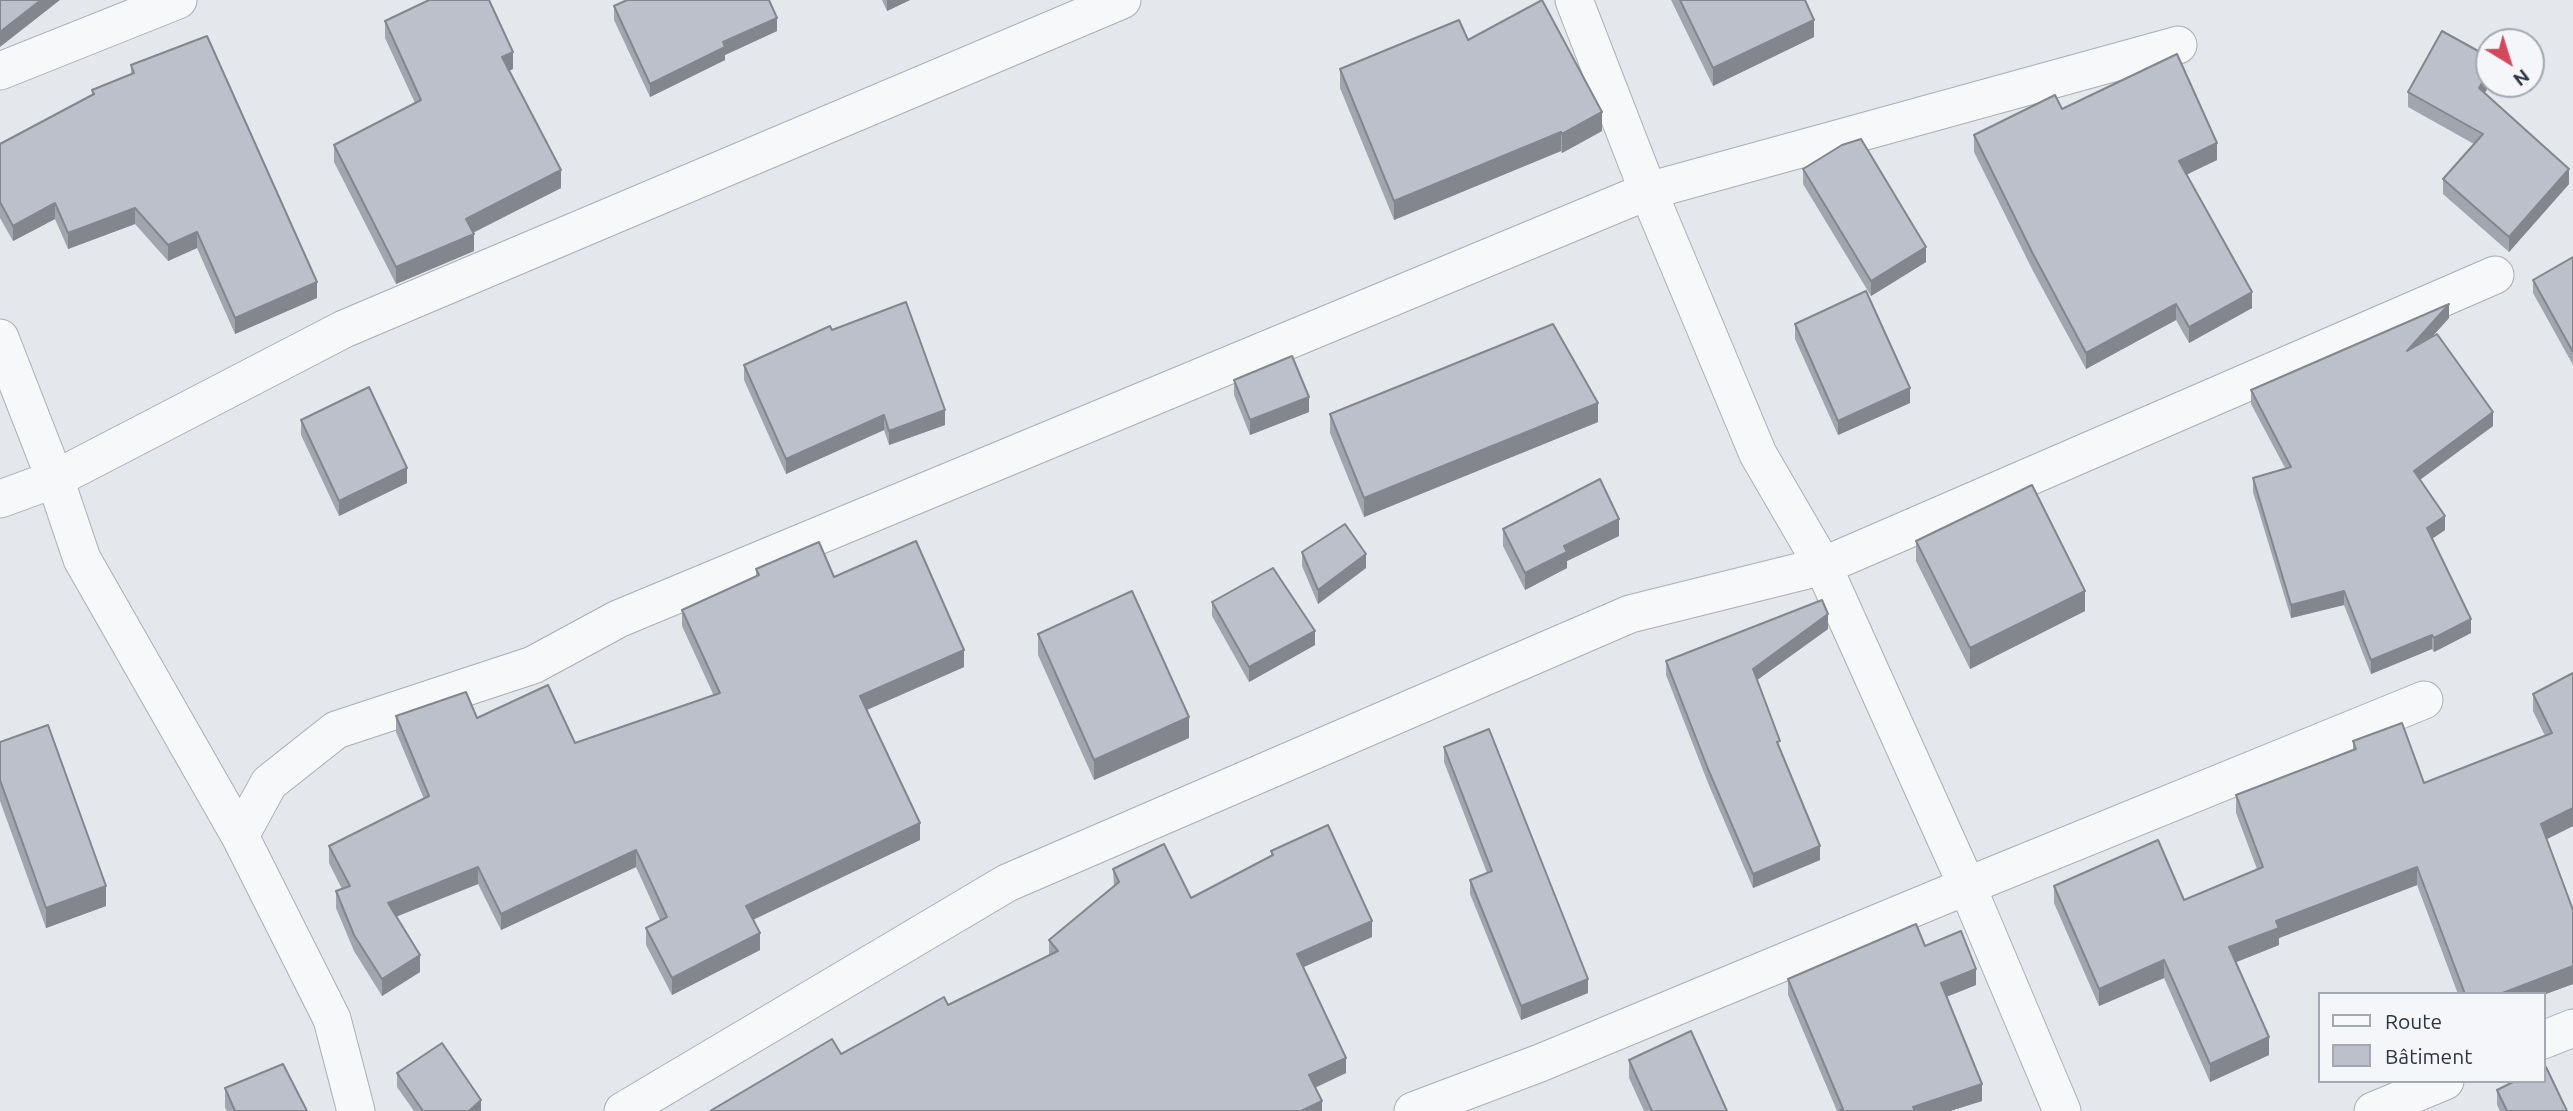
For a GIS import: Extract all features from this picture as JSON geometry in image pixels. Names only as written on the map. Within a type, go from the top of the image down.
[{"type":"street","points":[[0,71],[178,0]]},
{"type":"street","points":[[0,499],[55,479],[344,329],[1122,0]]},
{"type":"street","points":[[1574,0],[1648,191],[1758,454],[1823,565],[1967,886],[2062,1111]]},
{"type":"street","points":[[240,836],[269,783],[336,730],[533,665],[618,619],[1648,191],[2178,45]]},
{"type":"street","points":[[623,1111],[1007,883],[1630,614],[1823,565],[2495,275]]},
{"type":"street","points":[[0,338],[55,479],[82,559],[240,836],[332,1019],[356,1111]]},
{"type":"street","points":[[1413,1111],[1540,1063],[2424,700]]},
{"type":"street","points":[[2545,1039],[2573,1028]]},
{"type":"street","points":[[2373,1111],[2440,1083]]},
{"type":"building","points":[[0,0],[41,0],[0,32]]},
{"type":"building","points":[[429,0],[489,0],[513,52],[502,57],[561,170],[466,219],[474,234],[396,267],[334,145],[421,100],[385,21]]},
{"type":"building","points":[[627,0],[769,0],[777,18],[723,42],[725,47],[650,84],[614,6]]},
{"type":"building","points":[[1542,0],[1602,112],[1562,134],[1561,132],[1394,201],[1340,69],[1459,20],[1468,40]]},
{"type":"building","points":[[1680,0],[1805,0],[1814,20],[1713,68]]},
{"type":"building","points":[[2442,31],[2475,49],[2475,98],[2490,98],[2569,169],[2509,237],[2443,179],[2483,134],[2408,92]]},
{"type":"building","points":[[207,36],[317,282],[235,318],[197,232],[168,245],[135,208],[68,233],[55,203],[13,226],[0,202],[0,144],[94,94],[92,90],[134,73],[131,65]]},
{"type":"building","points":[[2177,54],[2217,143],[2179,161],[2252,292],[2189,327],[2176,304],[2086,353],[1974,135],[2055,95],[2062,109]]},
{"type":"building","points":[[1861,139],[1926,247],[1871,281],[1803,169],[1842,145]]},
{"type":"building","points":[[2573,257],[2573,352],[2533,280]]},
{"type":"building","points":[[1866,291],[1910,388],[1838,421],[1795,324]]},
{"type":"building","points":[[906,302],[945,410],[889,431],[884,415],[786,459],[744,365],[830,326],[832,330]]},
{"type":"building","points":[[2449,304],[2407,351],[2437,334],[2493,412],[2414,471],[2445,516],[2427,528],[2471,619],[2434,638],[2432,635],[2371,660],[2344,591],[2291,605],[2253,478],[2291,467],[2251,390]]},
{"type":"building","points":[[1553,324],[1598,403],[1364,498],[1330,414]]},
{"type":"building","points":[[1292,356],[1309,397],[1250,420],[1234,380]]},
{"type":"building","points":[[369,387],[407,468],[339,501],[301,420]]},
{"type":"building","points":[[1600,479],[1619,519],[1564,546],[1567,552],[1525,573],[1503,529]]},
{"type":"building","points":[[2032,485],[2085,591],[1970,648],[1916,541]]},
{"type":"building","points":[[1345,524],[1366,554],[1318,590],[1302,552]]},
{"type":"building","points":[[916,541],[964,650],[860,696],[920,823],[746,906],[760,933],[672,978],[646,928],[667,917],[636,850],[501,914],[478,867],[388,903],[420,955],[382,979],[354,935],[336,891],[350,886],[329,846],[429,796],[396,716],[466,692],[477,718],[548,685],[575,743],[720,693],[682,610],[759,575],[756,569],[819,542],[834,577]]},
{"type":"building","points":[[1273,568],[1315,631],[1249,667],[1212,602]]},
{"type":"building","points":[[1132,591],[1189,717],[1094,760],[1038,634]]},
{"type":"building","points":[[1822,600],[1828,614],[1753,669],[1780,741],[1777,742],[1820,846],[1753,874],[1666,661]]},
{"type":"building","points":[[2573,673],[2573,808],[2541,824],[2573,910],[2573,966],[2505,992],[2464,992],[2417,867],[2276,921],[2279,928],[2229,947],[2269,1037],[2210,1064],[2164,960],[2099,989],[2054,886],[2158,840],[2184,900],[2263,867],[2236,795],[2356,749],[2353,741],[2402,723],[2424,783],[2552,733],[2533,694]]},
{"type":"building","points":[[48,725],[106,886],[46,908],[0,780],[0,742]]},
{"type":"building","points":[[1489,729],[1588,979],[1521,1006],[1470,880],[1492,871],[1444,747]]},
{"type":"building","points":[[1328,825],[1372,921],[1297,954],[1346,1058],[1309,1075],[1322,1101],[1301,1111],[710,1111],[832,1039],[841,1054],[944,997],[948,1005],[1058,951],[1049,940],[1119,882],[1113,869],[1164,844],[1191,898],[1273,855],[1271,851]]},
{"type":"building","points":[[1916,924],[1925,946],[1961,931],[1976,969],[1941,983],[1982,1084],[1913,1107],[1915,1111],[1839,1111],[1843,1109],[1788,979]]},
{"type":"building","points":[[1691,1031],[1727,1111],[1652,1111],[1629,1060]]},
{"type":"building","points":[[442,1043],[481,1100],[469,1111],[423,1111],[397,1073]]},
{"type":"building","points":[[283,1064],[307,1111],[235,1111],[225,1088]]},
{"type":"building","points":[[2545,1067],[2567,1111],[2507,1111],[2497,1090],[2511,1083],[2545,1083]]}]
